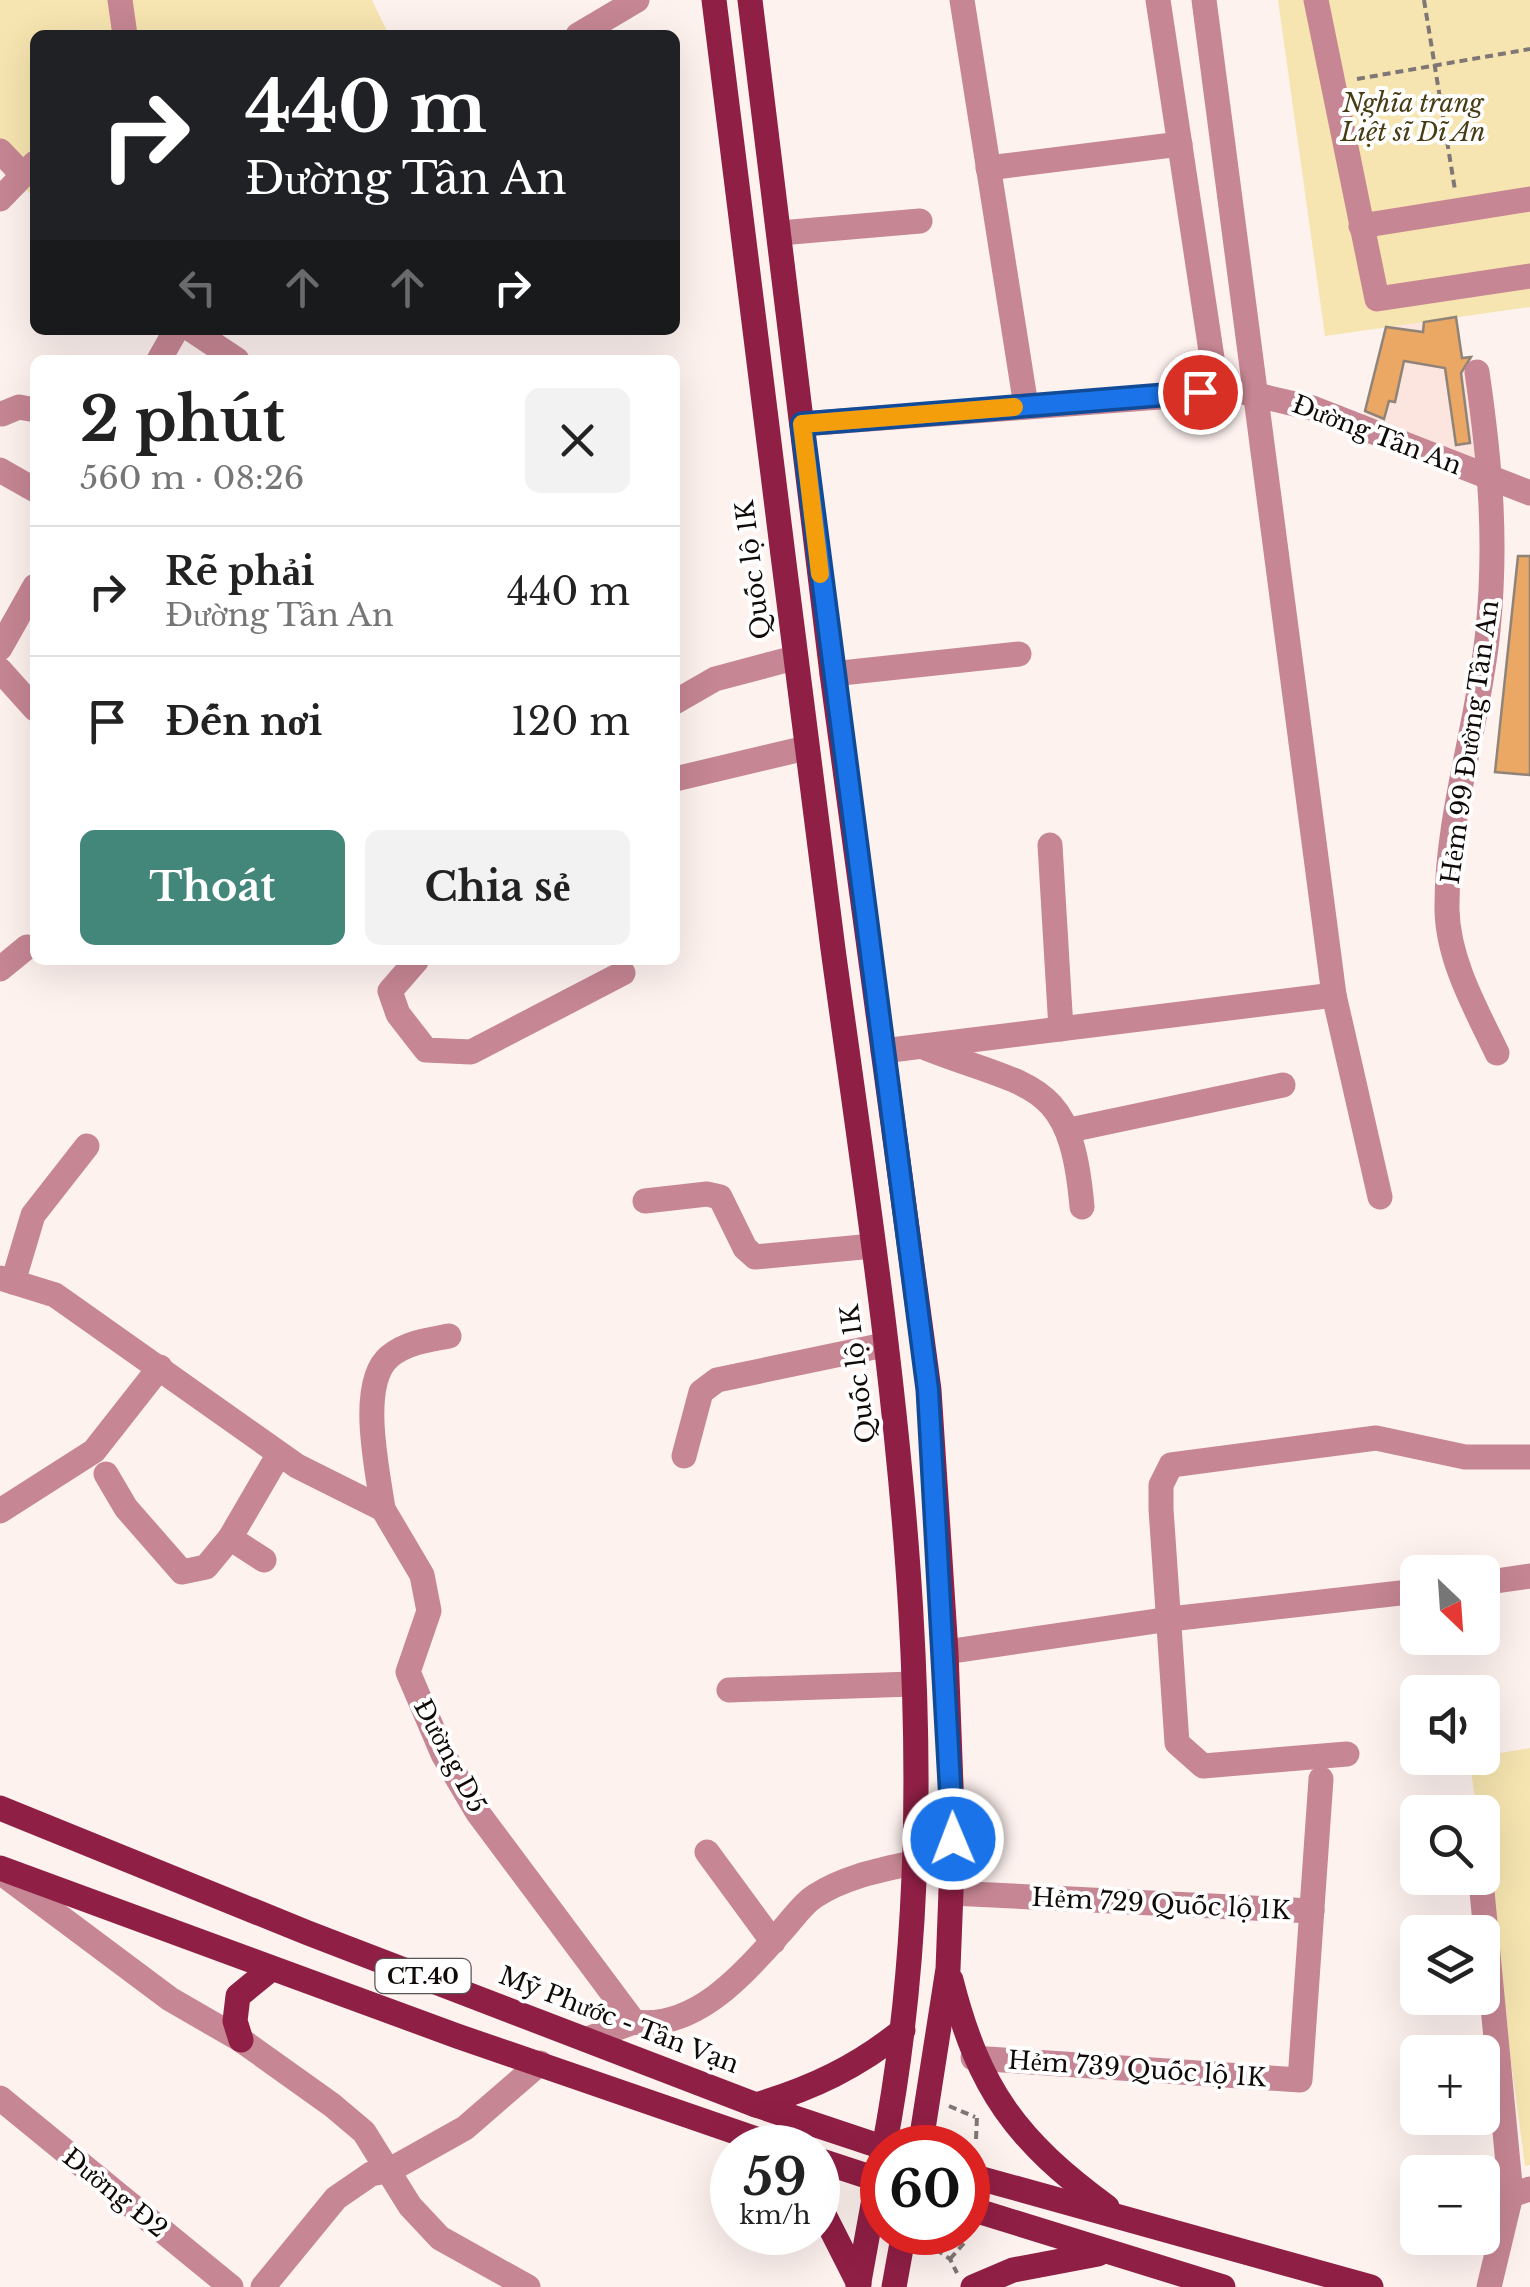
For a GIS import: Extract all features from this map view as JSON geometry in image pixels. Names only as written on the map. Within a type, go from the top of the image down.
[{"type":"main road","name":"Quốc lộ 1K","points":[[714,0],[794,658],[893,1395],[913,1684],[916,1862],[912,1970],[888,2125]]},
{"type":"main road","points":[[750,0],[832,674],[928,1390],[946,1652],[951,1892],[948,1968],[924,2125]]},
{"type":"main road","points":[[766,426],[802,424]]},
{"type":"main road","name":"Mỹ Phước - Tân Vạn","points":[[0,1808],[308,1933],[590,2038],[860,2149]]},
{"type":"main road","name":"CT.40","points":[[0,1870],[710,2125]]},
{"type":"main road","points":[[948,1968],[972,2058],[1014,2124],[1038,2151],[1120,2216]]},
{"type":"main road","points":[[241,2040],[235,2021],[238,1996],[271,1969]]},
{"type":"main road","points":[[756,2106],[840,2075],[903,2030]]},
{"type":"main road","points":[[990,2181],[1372,2287]]},
{"type":"main road","points":[[990,2215],[1223,2287]]},
{"type":"main road","points":[[840,2249],[858,2286]]},
{"type":"main road","points":[[965,2281],[1104,2253]]},
{"type":"main road","name":"Quốc lộ 1K","points":[[858,2286],[864,2255]]},
{"type":"main road","points":[[894,2287],[906,2255]]},
{"type":"street","points":[[120,0],[124,30]]},
{"type":"street","points":[[586,30],[637,0]]},
{"type":"street","points":[[962,0],[1026,406]]},
{"type":"street","points":[[1158,0],[1217,391]]},
{"type":"street","points":[[1204,0],[1334,995],[1380,1196]]},
{"type":"street","points":[[1316,0],[1374,294],[1383,301],[1530,276]]},
{"type":"street","points":[[1163,30],[1207,26]]},
{"type":"street","points":[[988,168],[1180,144]]},
{"type":"street","points":[[0,150],[29,168],[0,199]]},
{"type":"street","points":[[1361,226],[1530,199]]},
{"type":"street","points":[[780,232],[920,221]]},
{"type":"street","points":[[200,335],[230,355]]},
{"type":"street","name":"Hẻm 99 Đường Tân An","points":[[1478,372],[1493,481],[1488,628],[1454,832],[1447,912],[1466,989],[1497,1053]]},
{"type":"street","name":"Đường Tân An","points":[[802,424],[1217,391],[1256,393],[1312,408],[1530,493]]},
{"type":"street","points":[[2,414],[19,407],[30,409]]},
{"type":"street","points":[[0,470],[30,487]]},
{"type":"street","points":[[0,648],[30,595]]},
{"type":"street","points":[[832,674],[1020,654]]},
{"type":"street","points":[[680,699],[716,679],[794,658]]},
{"type":"street","points":[[0,670],[30,703]]},
{"type":"street","points":[[680,778],[806,748]]},
{"type":"street","points":[[1050,844],[1061,1029]]},
{"type":"street","points":[[0,969],[27,948]]},
{"type":"street","points":[[413,965],[390,991],[398,1014],[426,1050],[448,1053],[471,1052],[623,974]]},
{"type":"street","points":[[883,1051],[1334,995]]},
{"type":"street","points":[[922,1046],[1038,1090],[1070,1130],[1082,1208]]},
{"type":"street","points":[[1070,1130],[1283,1085]]},
{"type":"street","points":[[87,1146],[33,1215],[7,1280],[55,1295],[278,1454],[384,1509]]},
{"type":"street","points":[[645,1201],[707,1194],[720,1197],[745,1248],[755,1257],[873,1246]]},
{"type":"street","points":[[384,1509],[372,1398],[386,1359],[409,1344],[449,1336]]},
{"type":"street","points":[[684,1456],[702,1392],[717,1380],[884,1345]]},
{"type":"street","points":[[0,1510],[94,1452],[160,1367]]},
{"type":"street","points":[[1347,1754],[1203,1766],[1178,1743],[1161,1509],[1161,1485],[1170,1465],[1376,1438],[1464,1457],[1530,1456]]},
{"type":"street","points":[[106,1474],[126,1508],[182,1572],[206,1567],[230,1538],[278,1454]]},
{"type":"street","name":"Đường D5","points":[[384,1509],[422,1575],[429,1611],[408,1672],[443,1754],[516,1868],[634,2022]]},
{"type":"street","points":[[230,1538],[264,1560]]},
{"type":"street","points":[[1500,1580],[1530,1576]]},
{"type":"street","points":[[946,1652],[1170,1619],[1400,1594]]},
{"type":"street","points":[[729,1690],[913,1684]]},
{"type":"street","name":"Hẻm 739 Quốc lộ 1K","points":[[972,2058],[1300,2080],[1321,1780]]},
{"type":"street","points":[[707,1852],[773,1942]]},
{"type":"street","points":[[590,2038],[634,2022],[654,2024],[687,2016],[736,1979],[811,1898],[848,1878],[916,1862]]},
{"type":"street","points":[[0,1870],[170,1999],[241,2040],[364,2132],[410,2206],[440,2238],[528,2287]]},
{"type":"street","name":"Hẻm 729 Quốc lộ 1K","points":[[951,1892],[1312,1911]]},
{"type":"street","points":[[1483,1895],[1520,2192],[1489,2287]]},
{"type":"street","points":[[263,2287],[336,2198],[371,2174],[390,2170],[465,2128],[540,2063]]},
{"type":"street","name":"Đường Đ2","points":[[0,2098],[230,2287]]},
{"type":"path","points":[[1424,0],[1458,210]]},
{"type":"path","points":[[1330,84],[1530,50]]},
{"type":"path","points":[[949,2106],[978,2115],[977,2125]]},
{"type":"path","points":[[942,2255],[965,2281]]},
{"type":"path","points":[[950,2260],[954,2255]]},
{"type":"shaded area","points":[[1456,317],[1460,344],[1451,346],[1454,359],[1471,356],[1488,471],[1363,418],[1386,327]]},
{"type":"green space","points":[[0,0],[372,0],[387,30],[30,30],[30,194],[0,163]]},
{"type":"green space","name":"Nghĩa trang Liệt sĩ Dĩ An","points":[[1278,0],[1530,0],[1530,307],[1325,336]]},
{"type":"green space","points":[[1530,1748],[1530,2165],[1525,2166],[1500,1980],[1500,1915],[1491,1915],[1489,1895],[1500,1895],[1500,1795],[1474,1795],[1472,1775],[1500,1775],[1500,1753]]},
{"type":"building","points":[[1456,317],[1462,358],[1471,357],[1461,373],[1470,443],[1456,445],[1445,368],[1404,361],[1395,402],[1389,401],[1384,419],[1365,411],[1386,327],[1423,332],[1424,322]]},
{"type":"building","points":[[1518,556],[1530,556],[1530,775],[1495,772]]},
{"type":"slow traffic","points":[[820,574],[802,424],[1014,407]]},
{"type":"route","points":[[953,1839],[946,1652],[928,1390],[802,424],[1200,392]]}]
